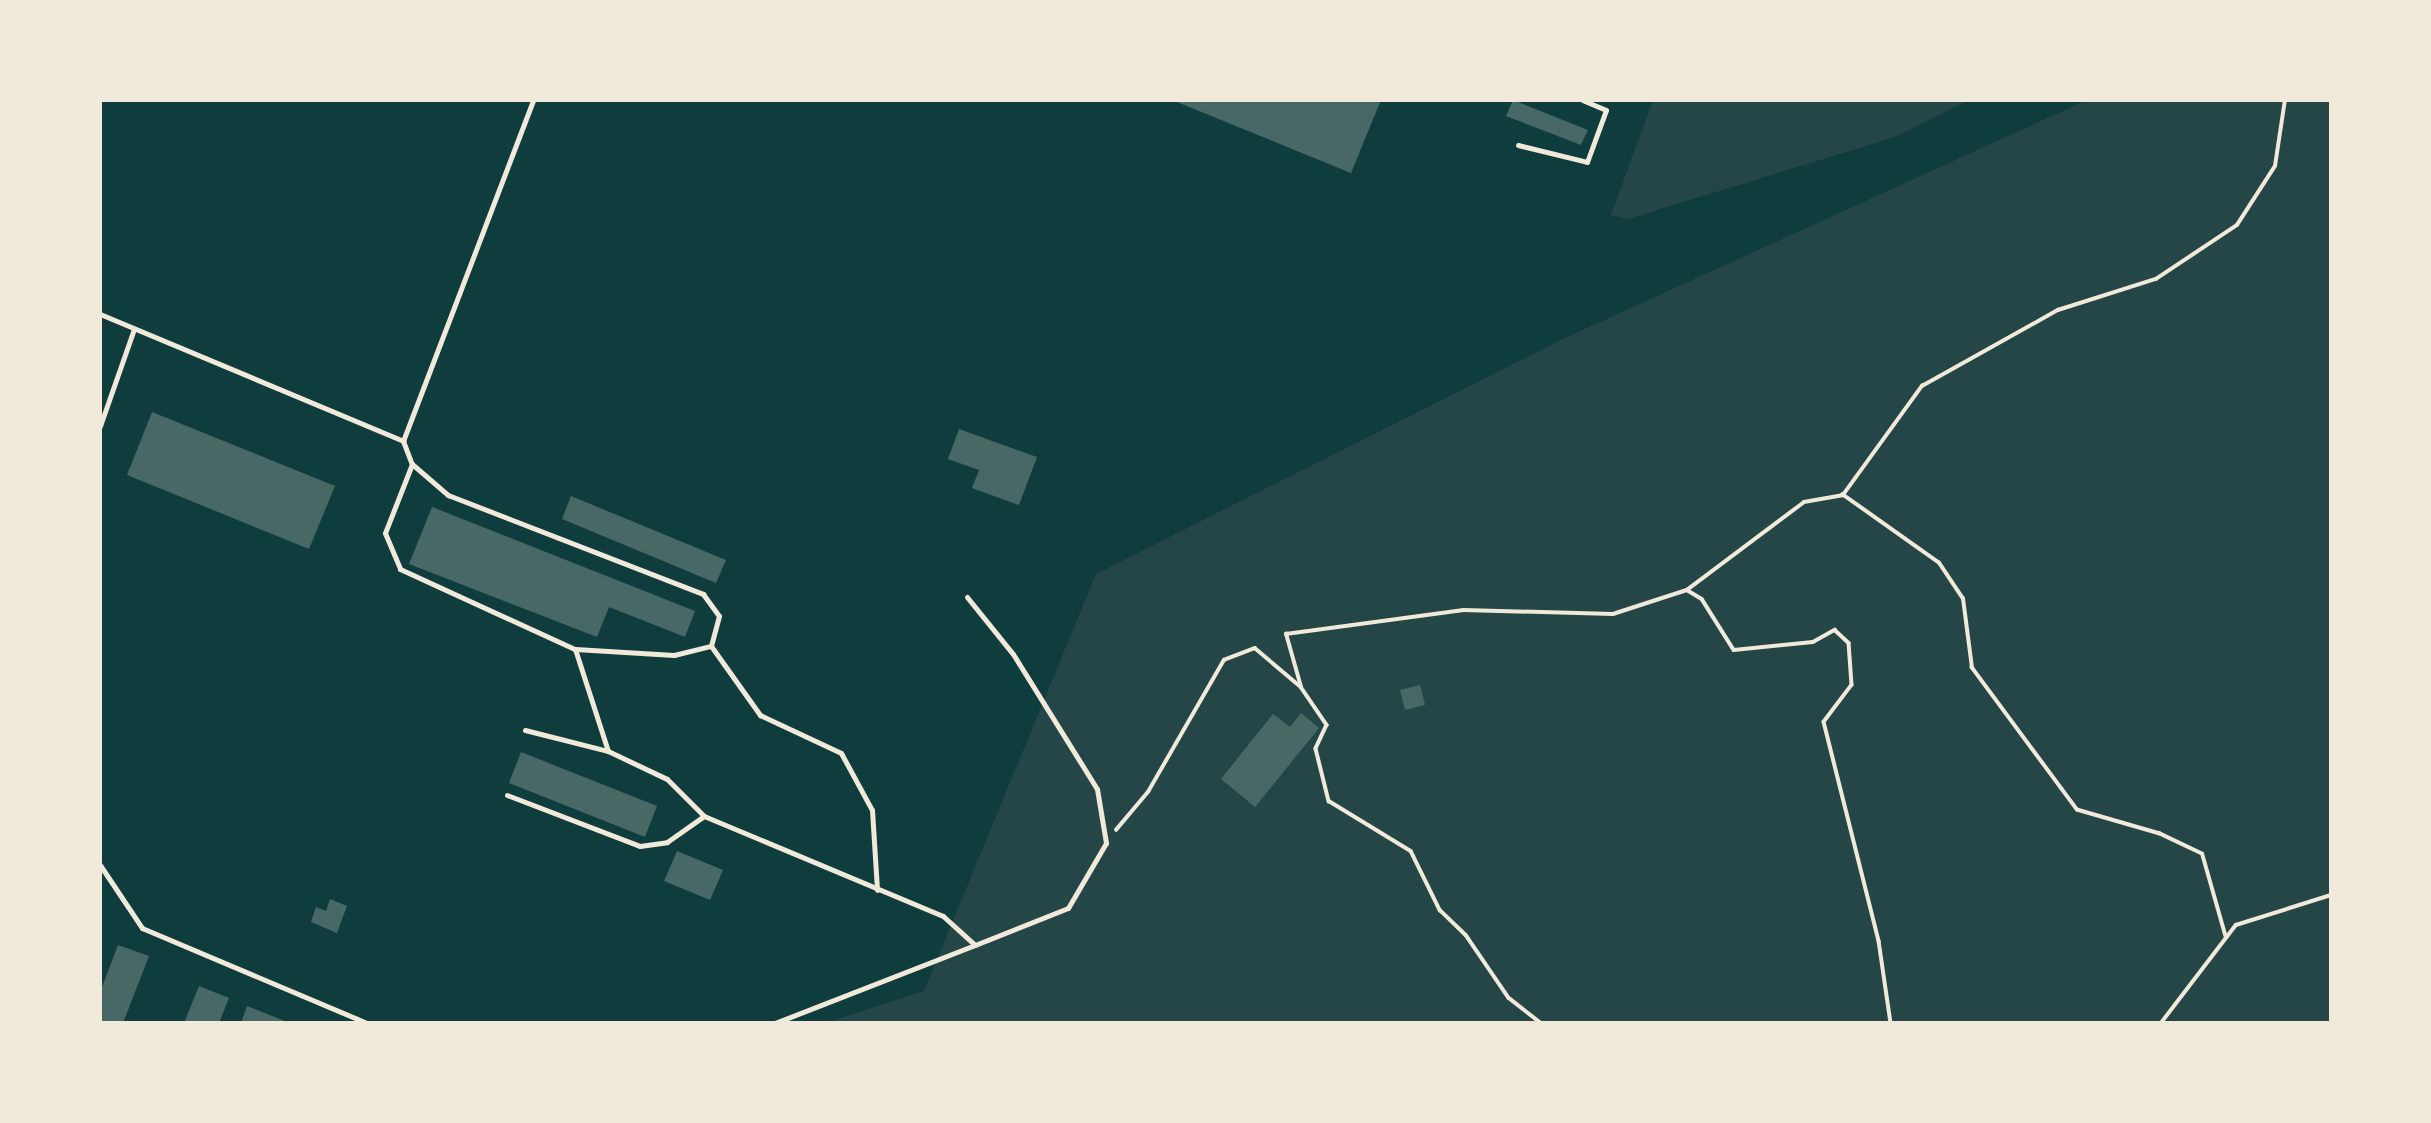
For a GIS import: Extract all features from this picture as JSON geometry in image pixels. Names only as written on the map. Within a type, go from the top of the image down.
[{"type":"lane","points":[[402,441],[533,100]]},
{"type":"lane","points":[[1518,145],[1587,162],[1606,110],[1583,100]]},
{"type":"lane","points":[[100,314],[402,441],[412,464],[447,495],[703,594],[719,616],[710,646]]},
{"type":"lane","points":[[100,426],[134,329]]},
{"type":"lane","points":[[412,464],[385,533],[400,569],[575,649],[674,654],[710,646]]},
{"type":"lane","points":[[775,1023],[1069,908],[1106,843],[1097,789],[1013,654],[967,597]]},
{"type":"lane","points":[[710,646],[760,715],[841,752],[872,810],[877,890]]},
{"type":"lane","points":[[575,649],[608,751]]},
{"type":"lane","points":[[524,730],[608,751],[667,779],[704,816],[943,916],[975,945]]},
{"type":"lane","points":[[507,795],[640,846],[667,842],[704,816]]},
{"type":"lane","points":[[100,865],[142,928],[367,1023]]},
{"type":"path","points":[[1301,687],[1286,634],[1463,610],[1613,614],[1687,590],[1804,502],[1843,495],[1922,386],[2058,310],[2156,279],[2237,225],[2276,166],[2285,100]]},
{"type":"path","points":[[1843,495],[1939,563],[1963,598],[1972,668],[2077,810],[2160,834],[2202,854],[2226,938]]},
{"type":"path","points":[[1687,590],[1702,598],[1734,650],[1813,642],[1835,630],[1849,643],[1852,685],[1824,722],[1879,941],[1891,1023]]},
{"type":"path","points":[[1106,843],[1148,792],[1224,660],[1255,648],[1301,687],[1327,725],[1316,749],[1329,801],[1411,851],[1440,911],[1466,935],[1509,998],[1541,1023]]},
{"type":"path","points":[[2161,1023],[2236,925],[2331,895]]},
{"type":"shaded area","points":[[1653,100],[1969,100],[1895,137],[1628,219],[1611,215]]},
{"type":"shaded area","points":[[2087,100],[2331,100],[2331,1023],[825,1023],[924,991],[1096,574],[1565,338]]},
{"type":"building","points":[[1172,100],[1381,100],[1351,173]]},
{"type":"building","points":[[1513,100],[1588,130],[1581,145],[1506,116]]},
{"type":"building","points":[[152,412],[335,486],[309,549],[127,475]]},
{"type":"building","points":[[959,429],[1037,457],[1019,505],[972,488],[979,470],[948,459]]},
{"type":"building","points":[[571,496],[726,560],[716,583],[562,519]]},
{"type":"building","points":[[432,507],[695,611],[685,637],[609,607],[597,637],[409,564]]},
{"type":"building","points":[[1420,685],[1425,705],[1405,710],[1400,690]]},
{"type":"building","points":[[1301,713],[1319,728],[1255,807],[1221,779],[1273,714],[1290,727]]},
{"type":"building","points":[[521,752],[657,806],[645,837],[509,783]]},
{"type":"building","points":[[677,851],[723,870],[710,900],[664,881]]},
{"type":"building","points":[[330,899],[347,906],[337,933],[311,922],[316,907],[326,911]]},
{"type":"building","points":[[118,945],[149,956],[123,1023],[100,1023],[100,992]]},
{"type":"building","points":[[199,986],[229,998],[219,1023],[184,1023]]},
{"type":"building","points":[[247,1006],[290,1023],[241,1023]]}]
